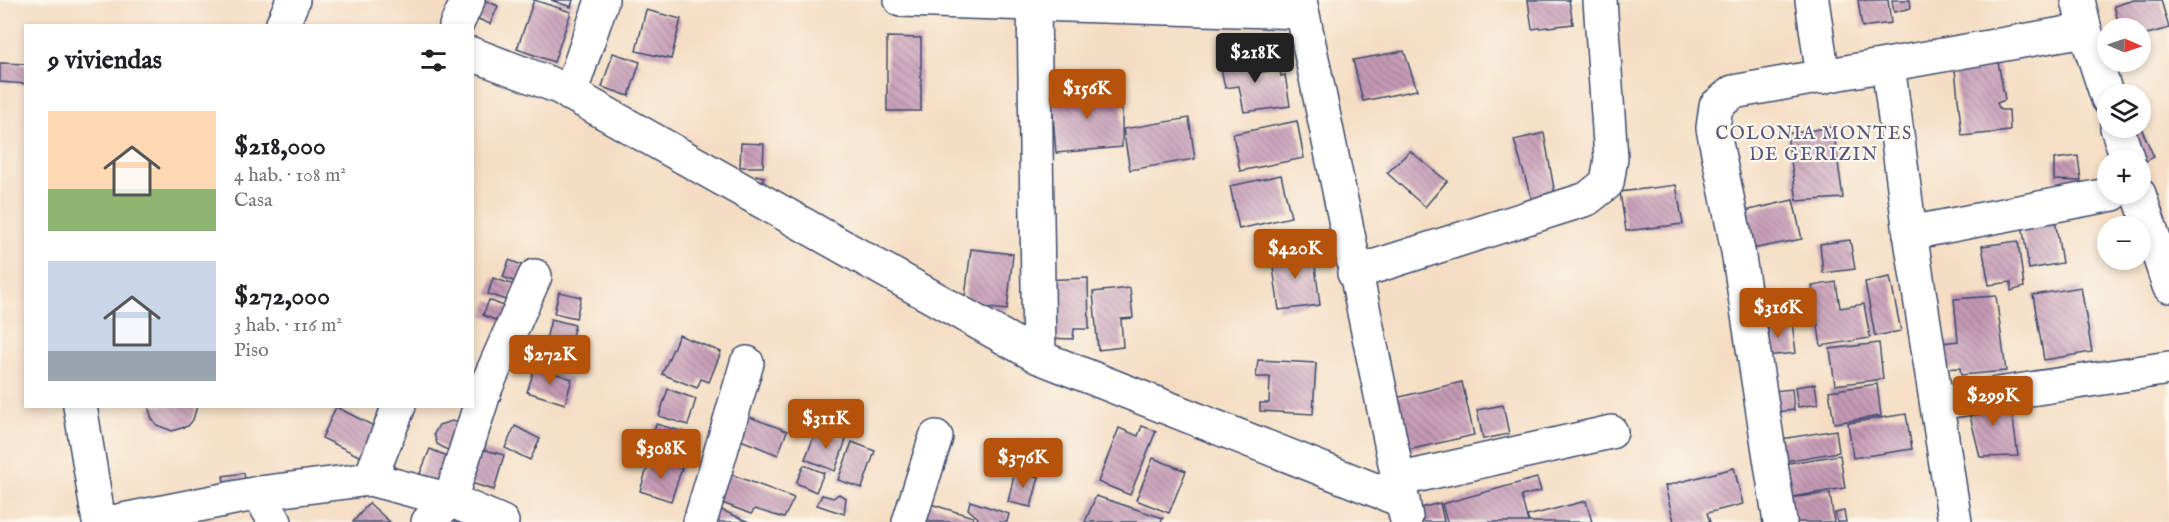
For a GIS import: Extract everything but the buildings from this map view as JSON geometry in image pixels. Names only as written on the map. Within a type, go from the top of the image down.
[{"type":"street","points":[[283,24],[293,0]]},
{"type":"street","points":[[457,24],[468,0]]},
{"type":"street","points":[[570,94],[602,0]]},
{"type":"street","points":[[901,0],[1034,5],[1301,6],[1354,273],[1403,501]]},
{"type":"street","points":[[1354,273],[1587,199],[1607,183],[1611,158],[1600,0]]},
{"type":"street","points":[[1812,0],[1823,77]]},
{"type":"street","points":[[1034,5],[1039,357]]},
{"type":"street","points":[[1779,522],[1738,251],[1713,128],[1716,106],[1733,92],[1888,65],[2081,15],[2103,84]]},
{"type":"street","points":[[474,55],[570,94],[1039,357],[1403,501],[1611,432]]},
{"type":"street","points":[[1888,65],[1910,233],[1955,522]]},
{"type":"street","points":[[1910,233],[2097,197]]},
{"type":"street","points":[[2142,204],[2169,286]]},
{"type":"street","points":[[439,511],[486,387],[535,276]]},
{"type":"street","points":[[700,522],[747,363]]},
{"type":"street","points":[[1938,403],[2169,368]]},
{"type":"street","points":[[80,408],[99,522]]},
{"type":"street","points":[[370,479],[398,408]]},
{"type":"street","points":[[909,522],[936,437]]},
{"type":"street","points":[[112,522],[259,493],[370,479],[439,511],[502,522]]},
{"type":"street","points":[[259,493],[275,522]]},
{"type":"district","name":"COLONIA MONTES DE GERIZIN","points":[[1814,144]]}]
